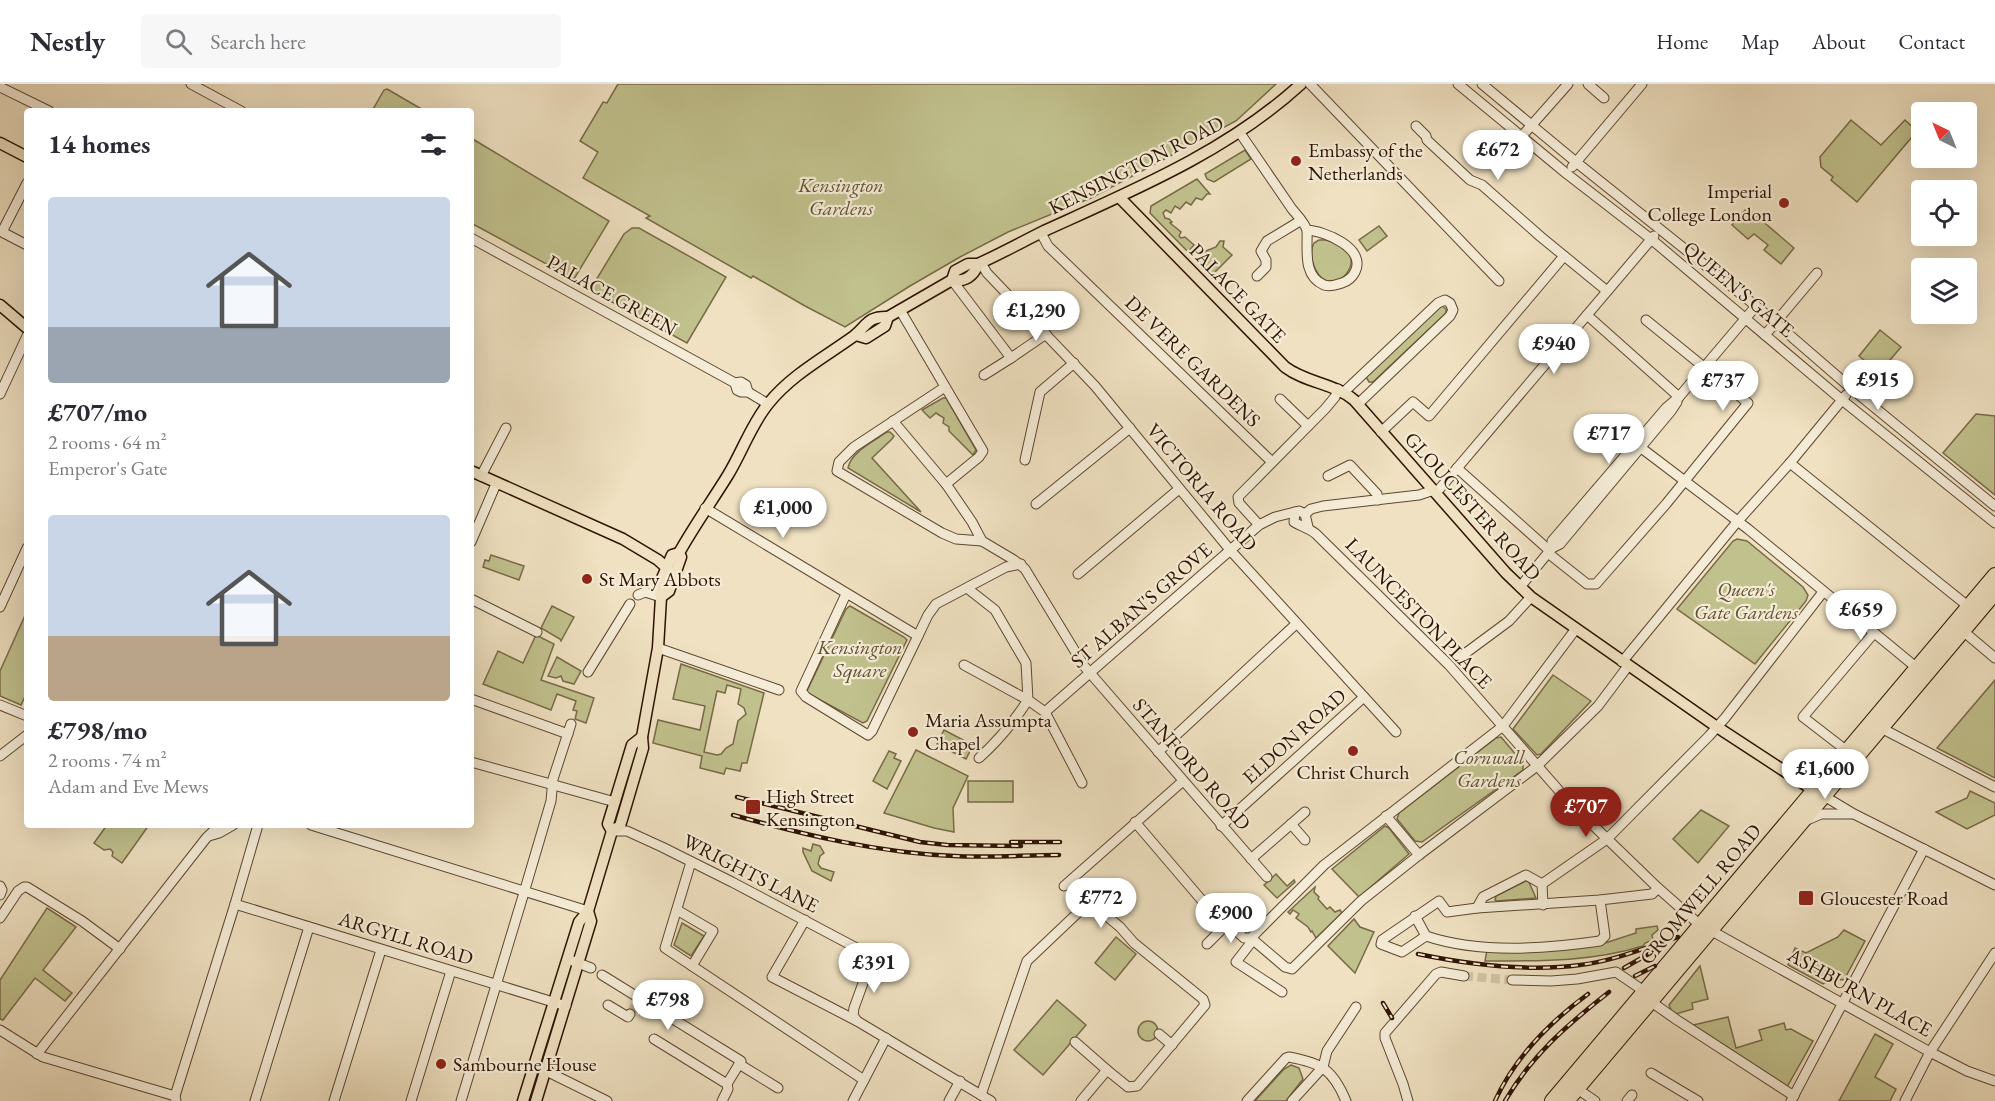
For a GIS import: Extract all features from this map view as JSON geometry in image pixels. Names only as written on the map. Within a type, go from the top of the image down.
[{"type":"highway","name":"CROMWELL ROAD","points":[[1705,927],[1802,822],[1847,751],[1995,575]]},
{"type":"highway","name":"CROMWELL ROAD","points":[[1552,1101],[1646,997],[1819,793],[1881,728],[1995,593]]},
{"type":"highway","name":"CROMWELL ROAD","points":[[1567,1101],[1646,997]]},
{"type":"main road","name":"KENSINGTON ROAD","points":[[661,597],[669,591],[680,556],[756,421],[768,404],[804,371],[853,337],[861,327],[878,316],[888,317],[952,280],[955,270],[968,264],[980,264],[1041,233],[1120,198],[1240,133],[1274,108],[1301,84]]},
{"type":"main road","points":[[0,143],[24,155]]},
{"type":"main road","name":"PALACE GATE","points":[[1120,198],[1285,367],[1303,378],[1341,391]]},
{"type":"main road","points":[[0,305],[24,325]]},
{"type":"main road","name":"GLOUCESTER ROAD","points":[[1341,391],[1358,404],[1531,597],[1575,630],[1717,727],[1819,793]]},
{"type":"main road","points":[[476,474],[622,539],[666,566],[673,578]]},
{"type":"main road","points":[[666,566],[673,564],[680,556]]},
{"type":"main road","points":[[536,1101],[566,1006],[579,922],[588,911],[612,831],[620,826],[644,748],[642,737],[658,648],[661,597],[659,589],[666,566]]},
{"type":"main road","points":[[612,831],[608,824],[632,745],[642,737]]},
{"type":"main road","points":[[523,1101],[554,1002],[573,962]]},
{"type":"street","points":[[191,84],[235,108]]},
{"type":"street","points":[[1310,84],[1499,281]]},
{"type":"street","name":"QUEEN'S GATE","points":[[1458,84],[1567,174],[1651,239],[1842,400],[1995,523]]},
{"type":"street","name":"QUEEN'S GATE","points":[[1482,84],[1756,306],[1995,506]]},
{"type":"street","points":[[1522,136],[1568,84]]},
{"type":"street","points":[[1588,84],[1604,99]]},
{"type":"street","points":[[1567,174],[1642,84]]},
{"type":"street","points":[[0,87],[43,108]]},
{"type":"street","points":[[1416,126],[1427,140],[1470,180],[1482,185],[1608,291]]},
{"type":"street","points":[[1240,133],[1307,230],[1306,255],[1313,275],[1323,285],[1329,286],[1350,279],[1357,268],[1350,248],[1326,234],[1307,230]]},
{"type":"street","points":[[24,189],[2,232],[24,243]]},
{"type":"street","points":[[1257,276],[1266,267],[1266,260],[1261,251],[1267,241],[1300,221]]},
{"type":"street","points":[[1358,404],[1450,316],[1453,310],[1450,303],[1445,300],[1438,303],[1341,391],[1237,499],[1259,525],[1275,517],[1311,509],[1435,491],[1660,229]]},
{"type":"street","name":"DE VERE GARDENS","points":[[1041,233],[1048,246],[1272,462]]},
{"type":"street","name":"PALACE GREEN","points":[[474,240],[735,383],[741,382],[746,385],[748,392],[768,404]]},
{"type":"street","points":[[1381,432],[1413,402],[1429,416],[1564,256]]},
{"type":"street","name":"VICTORIA ROAD","points":[[980,264],[1074,363],[1231,551],[1396,732]]},
{"type":"street","points":[[1765,335],[1817,273]]},
{"type":"street","points":[[952,280],[1011,358]]},
{"type":"street","points":[[1520,587],[1550,550],[1552,541],[1638,446],[1666,408],[1679,397],[1756,306]]},
{"type":"street","points":[[900,310],[983,451],[979,457],[946,484]]},
{"type":"street","points":[[1587,315],[1679,397]]},
{"type":"street","points":[[1646,320],[1757,411]]},
{"type":"street","points":[[984,375],[1046,334]]},
{"type":"street","points":[[0,394],[24,342]]},
{"type":"street","points":[[1025,460],[1040,392],[1074,363]]},
{"type":"street","points":[[945,387],[846,453],[838,462],[837,471],[942,533],[956,539],[982,541],[1021,564]]},
{"type":"street","points":[[1207,944],[1228,923],[1244,938],[1252,939],[1285,967],[1292,969],[1361,901],[1537,766],[1598,706],[1625,664],[1737,522],[1852,388]]},
{"type":"street","points":[[1280,399],[1308,426]]},
{"type":"street","points":[[1457,468],[1587,584],[1596,584],[1748,404]]},
{"type":"street","points":[[893,421],[946,484],[982,541]]},
{"type":"street","points":[[476,474],[506,428]]},
{"type":"street","points":[[1036,504],[1130,428]]},
{"type":"street","points":[[1638,446],[1737,522],[1917,668]]},
{"type":"street","points":[[1790,463],[1969,607]]},
{"type":"street","points":[[1328,476],[1350,465],[1377,494],[1378,500]]},
{"type":"street","points":[[474,535],[496,484]]},
{"type":"street","points":[[1078,574],[1179,489]]},
{"type":"street","points":[[705,508],[918,636]]},
{"type":"street","name":"LAUNCESTON PLACE","points":[[1300,513],[1308,527],[1449,665],[1503,726]]},
{"type":"street","name":"ST ALBAN'S GROVE","points":[[1045,712],[1259,525]]},
{"type":"street","points":[[0,607],[24,555]]},
{"type":"street","points":[[846,594],[801,691],[806,698],[866,734],[870,734],[928,615],[936,604],[1006,567],[1021,564]]},
{"type":"street","name":"STANFORD ROAD","points":[[1021,564],[1084,666],[1267,877]]},
{"type":"street","points":[[17,570],[24,573]]},
{"type":"street","points":[[967,588],[995,610],[1026,663],[1028,700],[979,758]]},
{"type":"street","points":[[638,595],[645,592],[661,597]]},
{"type":"street","points":[[1542,884],[1607,839],[1717,727],[1824,592]]},
{"type":"street","points":[[1460,658],[1494,634],[1531,597]]},
{"type":"street","points":[[474,600],[537,632]]},
{"type":"street","points":[[588,672],[630,604]]},
{"type":"street","points":[[1158,753],[1296,624]]},
{"type":"street","points":[[1282,992],[1236,962],[1252,939],[1324,865],[1503,726],[1575,630]]},
{"type":"street","points":[[1963,631],[1995,658]]},
{"type":"street","points":[[1847,751],[1803,717],[1874,633]]},
{"type":"street","points":[[658,648],[779,690]]},
{"type":"street","points":[[964,665],[1028,700],[1045,712],[1082,783]]},
{"type":"street","name":"ELDON ROAD","points":[[1221,825],[1364,698]]},
{"type":"street","points":[[474,700],[568,734]]},
{"type":"street","points":[[0,705],[24,711]]},
{"type":"street","points":[[461,1101],[525,891],[551,801],[553,779],[571,724]]},
{"type":"street","points":[[1503,726],[1537,766]]},
{"type":"street","points":[[1881,728],[1995,787]]},
{"type":"street","points":[[0,756],[24,737]]},
{"type":"street","points":[[474,763],[615,802]]},
{"type":"street","name":"ASHBURN PLACE","points":[[1537,766],[1569,802],[1658,888],[1705,927],[1930,1052],[1968,1071],[1995,1081]]},
{"type":"street","points":[[1064,886],[1183,781]]},
{"type":"street","name":"GLOUCESTER ROAD","points":[[1819,793],[1854,814],[1995,885]]},
{"type":"street","points":[[1251,860],[1305,812]]},
{"type":"street","name":"GLOUCESTER ROAD","points":[[1802,822],[1821,814],[1854,814]]},
{"type":"street","points":[[1386,816],[1419,855]]},
{"type":"street","points":[[1135,822],[1211,911]]},
{"type":"street","points":[[1291,824],[1305,840]]},
{"type":"street","points":[[37,1054],[207,837],[217,828]]},
{"type":"street","points":[[207,837],[228,828]]},
{"type":"street","points":[[0,1030],[37,1054],[176,1099],[257,828]]},
{"type":"street","points":[[321,828],[588,911]]},
{"type":"street","name":"WRIGHTS LANE","points":[[612,831],[627,831],[691,862],[805,920],[869,956],[870,964],[853,1015],[857,1022]]},
{"type":"street","points":[[1512,980],[1551,981],[1617,972],[1677,1020],[1792,1098],[1924,849]]},
{"type":"street","points":[[691,862],[665,948],[864,1080]]},
{"type":"street","points":[[1477,908],[1483,897],[1526,875],[1542,884]]},
{"type":"street","points":[[1542,884],[1544,905]]},
{"type":"street","points":[[0,886],[2,890],[0,895]]},
{"type":"street","points":[[0,918],[18,891],[27,887],[76,917],[120,949]]},
{"type":"street","points":[[981,1095],[1028,961],[1105,887]]},
{"type":"street","points":[[1426,936],[1402,952],[1381,944],[1382,940],[1439,901],[1447,912],[1600,900],[1652,894],[1658,888]]},
{"type":"street","points":[[1415,916],[1426,936],[1444,942],[1517,948],[1600,941],[1605,936],[1600,900]]},
{"type":"street","points":[[1075,1042],[1128,1087],[1135,1086],[1204,1007],[1205,1001],[1134,943],[1120,927],[1090,902]]},
{"type":"street","name":"ARGYLL ROAD","points":[[235,904],[566,1006]]},
{"type":"street","points":[[677,910],[713,931],[692,966]]},
{"type":"street","points":[[805,920],[772,977],[886,1038],[991,1101]]},
{"type":"street","points":[[255,1101],[309,927]]},
{"type":"street","points":[[334,1101],[381,950]]},
{"type":"street","points":[[1905,1101],[1930,1052],[1995,953]]},
{"type":"street","points":[[573,962],[591,968]]},
{"type":"street","points":[[411,1101],[451,971]]},
{"type":"street","points":[[1408,1101],[1385,1033],[1436,974],[1441,972],[1464,976]]},
{"type":"street","points":[[602,975],[638,1000],[741,1061],[727,1084],[728,1089],[722,1101]]},
{"type":"street","points":[[608,1005],[629,1015],[637,1023]]},
{"type":"street","points":[[1292,1101],[1323,1066],[1327,1051],[1356,1007]]},
{"type":"street","points":[[1159,1034],[1172,1045]]},
{"type":"street","points":[[853,1101],[886,1038]]},
{"type":"street","points":[[654,1039],[727,1084]]},
{"type":"street","points":[[1247,1101],[1286,1058],[1323,1066],[1336,1080],[1346,1101]]},
{"type":"street","points":[[739,1064],[778,1088]]},
{"type":"street","points":[[534,1065],[607,1101]]},
{"type":"street","points":[[1081,1101],[1107,1070]]},
{"type":"street","points":[[1651,1072],[1698,1101]]},
{"type":"street","points":[[949,1101],[960,1081]]},
{"type":"street","points":[[1576,1089],[1595,1101]]},
{"type":"green space","name":"Kensington Gardens","points":[[618,84],[1276,84],[1236,121],[1091,198],[1008,232],[960,257],[845,327],[753,276],[751,278],[646,218],[650,216],[583,178],[598,152],[580,141],[603,102],[607,103]]},
{"type":"green space","points":[[387,89],[420,108],[374,108],[384,90]]},
{"type":"green space","points":[[1851,120],[1881,145],[1905,120],[1911,126],[1911,138],[1857,202],[1831,180],[1833,177],[1821,167],[1820,157]]},
{"type":"green space","points":[[474,140],[609,221],[574,279],[474,225]]},
{"type":"green space","points":[[1245,150],[1251,159],[1214,182],[1207,179],[1205,174]]},
{"type":"green space","points":[[1197,179],[1210,194],[1202,200],[1196,198],[1191,205],[1186,202],[1180,209],[1175,206],[1171,213],[1166,210],[1163,213],[1165,218],[1169,219],[1172,222],[1170,223],[1181,232],[1179,236],[1185,237],[1194,245],[1188,252],[1150,213],[1151,206]]},
{"type":"green space","points":[[1747,208],[1794,248],[1781,264],[1764,250],[1768,245],[1754,234],[1748,239],[1732,225]]},
{"type":"green space","points":[[1379,226],[1387,236],[1367,251],[1359,240]]},
{"type":"green space","points":[[632,228],[639,228],[726,277],[687,343],[590,290],[624,234]]},
{"type":"green space","points":[[1326,240],[1342,246],[1350,254],[1351,264],[1347,273],[1340,279],[1331,281],[1322,278],[1314,266],[1312,248],[1314,243]]},
{"type":"green space","points":[[1220,241],[1224,241],[1223,247],[1232,255],[1211,276],[1196,261],[1206,251],[1216,247]]},
{"type":"green space","points":[[1442,306],[1446,309],[1446,313],[1373,382],[1369,382],[1366,377]]},
{"type":"green space","points":[[1880,330],[1901,347],[1879,373],[1859,356]]},
{"type":"green space","points":[[946,398],[976,450],[973,455],[949,431],[949,427],[943,423],[944,418],[936,413],[930,418],[922,410]]},
{"type":"green space","points":[[1976,414],[1995,416],[1995,495],[1943,453]]},
{"type":"green space","points":[[887,432],[894,436],[872,458],[921,512],[848,468],[858,452]]},
{"type":"green space","name":"Queen's Gate Gardens","points":[[1737,539],[1747,541],[1803,587],[1808,595],[1806,601],[1755,664],[1677,609]]},
{"type":"green space","points":[[491,555],[524,566],[519,580],[483,567],[485,560],[489,561]]},
{"type":"green space","points":[[552,606],[574,617],[561,641],[541,628]]},
{"type":"green space","name":"Kensington Square","points":[[850,606],[907,640],[867,721],[863,723],[807,691],[846,609]]},
{"type":"green space","points":[[24,618],[24,698],[21,705],[0,696],[0,671]]},
{"type":"green space","points":[[536,635],[554,644],[541,680],[594,698],[586,723],[575,719],[577,711],[573,710],[576,701],[557,694],[551,710],[483,684],[498,651],[523,663]]},
{"type":"green space","points":[[557,657],[581,671],[574,684],[563,681],[561,676],[556,678],[548,676]]},
{"type":"green space","points":[[681,664],[764,693],[747,763],[742,763],[740,771],[726,768],[724,774],[700,768],[702,756],[653,743],[658,720],[700,730],[705,706],[673,699]],"holes":[[[727,685],[741,689],[738,704],[744,708],[746,714],[738,721],[733,744],[721,754],[704,752],[717,691],[725,693]]]},
{"type":"green space","name":"Cornwall Gardens","points":[[1553,675],[1591,701],[1541,754],[1537,755],[1513,729]]},
{"type":"green space","points":[[1995,680],[1995,778],[1937,748]]},
{"type":"green space","points":[[944,730],[973,745],[966,759],[937,744]]},
{"type":"green space","name":"Cornwall Gardens","points":[[1501,737],[1523,763],[1523,770],[1422,842],[1415,841],[1397,819],[1399,813],[1496,738]]},
{"type":"green space","points":[[916,750],[968,776],[953,808],[954,832],[884,813]]},
{"type":"green space","points":[[889,751],[896,754],[894,758],[901,761],[887,789],[873,781]]},
{"type":"green space","points":[[968,781],[1013,781],[1013,802],[968,802]]},
{"type":"green space","points":[[1970,791],[1995,803],[1995,815],[1967,829],[1936,812],[1967,798]]},
{"type":"green space","points":[[1701,810],[1729,826],[1698,863],[1673,839]]},
{"type":"green space","points":[[1385,826],[1409,854],[1359,897],[1332,869]]},
{"type":"green space","points":[[105,828],[147,828],[122,863],[112,856],[113,852],[110,849],[104,850],[94,843]]},
{"type":"green space","points":[[813,844],[820,846],[824,853],[820,856],[818,864],[821,868],[834,872],[831,881],[812,871],[803,848],[811,851]]},
{"type":"green space","points":[[1276,874],[1287,886],[1294,880],[1295,882],[1277,898],[1264,885]]},
{"type":"green space","points":[[1528,880],[1536,898],[1495,900],[1496,896]]},
{"type":"green space","points":[[1315,887],[1314,892],[1327,909],[1330,907],[1335,912],[1340,910],[1342,913],[1316,938],[1308,927],[1296,918],[1299,914],[1293,910],[1290,914],[1288,912]]},
{"type":"green space","points":[[47,908],[76,927],[43,970],[72,993],[65,1001],[35,978],[3,1020],[0,1019],[0,980]]},
{"type":"green space","points":[[1354,919],[1360,927],[1374,932],[1355,973],[1328,946]]},
{"type":"green space","points":[[682,923],[704,936],[691,956],[674,945]]},
{"type":"green space","points":[[1657,926],[1658,930],[1652,935],[1653,940],[1643,946],[1604,955],[1565,960],[1485,961],[1487,950],[1599,945],[1636,933],[1636,929]]},
{"type":"green space","points":[[1844,930],[1865,941],[1844,980],[1831,979],[1823,984],[1788,965],[1795,948],[1806,953],[1838,937]]},
{"type":"green space","points":[[1116,937],[1136,954],[1115,980],[1095,963]]},
{"type":"green space","points":[[1700,966],[1708,999],[1692,1003],[1693,1009],[1676,1014],[1669,1005]]},
{"type":"green space","points":[[1057,1000],[1086,1025],[1043,1075],[1014,1050]]},
{"type":"green space","points":[[1728,1017],[1736,1048],[1762,1040],[1759,1030],[1784,1023],[1786,1030],[1791,1029],[1813,1041],[1787,1087],[1693,1025]]},
{"type":"green space","points":[[1144,1021],[1152,1021],[1158,1027],[1158,1035],[1152,1041],[1144,1041],[1138,1035],[1138,1027]]},
{"type":"green space","points":[[1875,1034],[1893,1044],[1875,1077],[1896,1089],[1890,1101],[1839,1101]]},
{"type":"green space","points":[[1291,1065],[1299,1068],[1303,1079],[1286,1101],[1255,1101],[1284,1069]]},
{"type":"tunnel","points":[[1464,976],[1512,980]]},
{"type":"tunnel","points":[[630,1014],[637,1002]]},
{"type":"railway","points":[[737,797],[920,842],[947,845],[1021,846]]},
{"type":"railway","points":[[733,815],[815,836],[898,851],[967,857],[1059,855]]},
{"type":"railway","points":[[1011,842],[1060,842]]},
{"type":"railway","points":[[1418,954],[1499,966],[1560,967],[1605,960],[1678,937]]},
{"type":"railway","points":[[1624,968],[1652,952]]},
{"type":"railway","points":[[1635,976],[1655,966]]},
{"type":"railway","points":[[1505,1101],[1515,1084],[1551,1042],[1609,992]]},
{"type":"railway","points":[[1495,1101],[1523,1055],[1560,1016],[1588,994]]},
{"type":"railway","points":[[1383,1003],[1392,1018]]},
{"type":"place","name":"Embassy of the Netherlands","points":[[1296,161]]},
{"type":"place","name":"Imperial College London","points":[[1784,203]]},
{"type":"place","name":"St Mary Abbots","points":[[587,579]]},
{"type":"place","name":"Maria Assumpta Chapel","points":[[913,732]]},
{"type":"place","name":"Christ Church","points":[[1353,751]]},
{"type":"place","name":"High Street Kensington","points":[[753,807]]},
{"type":"place","name":"Gloucester Road","points":[[1806,898]]},
{"type":"place","name":"Sambourne House","points":[[441,1064]]}]
